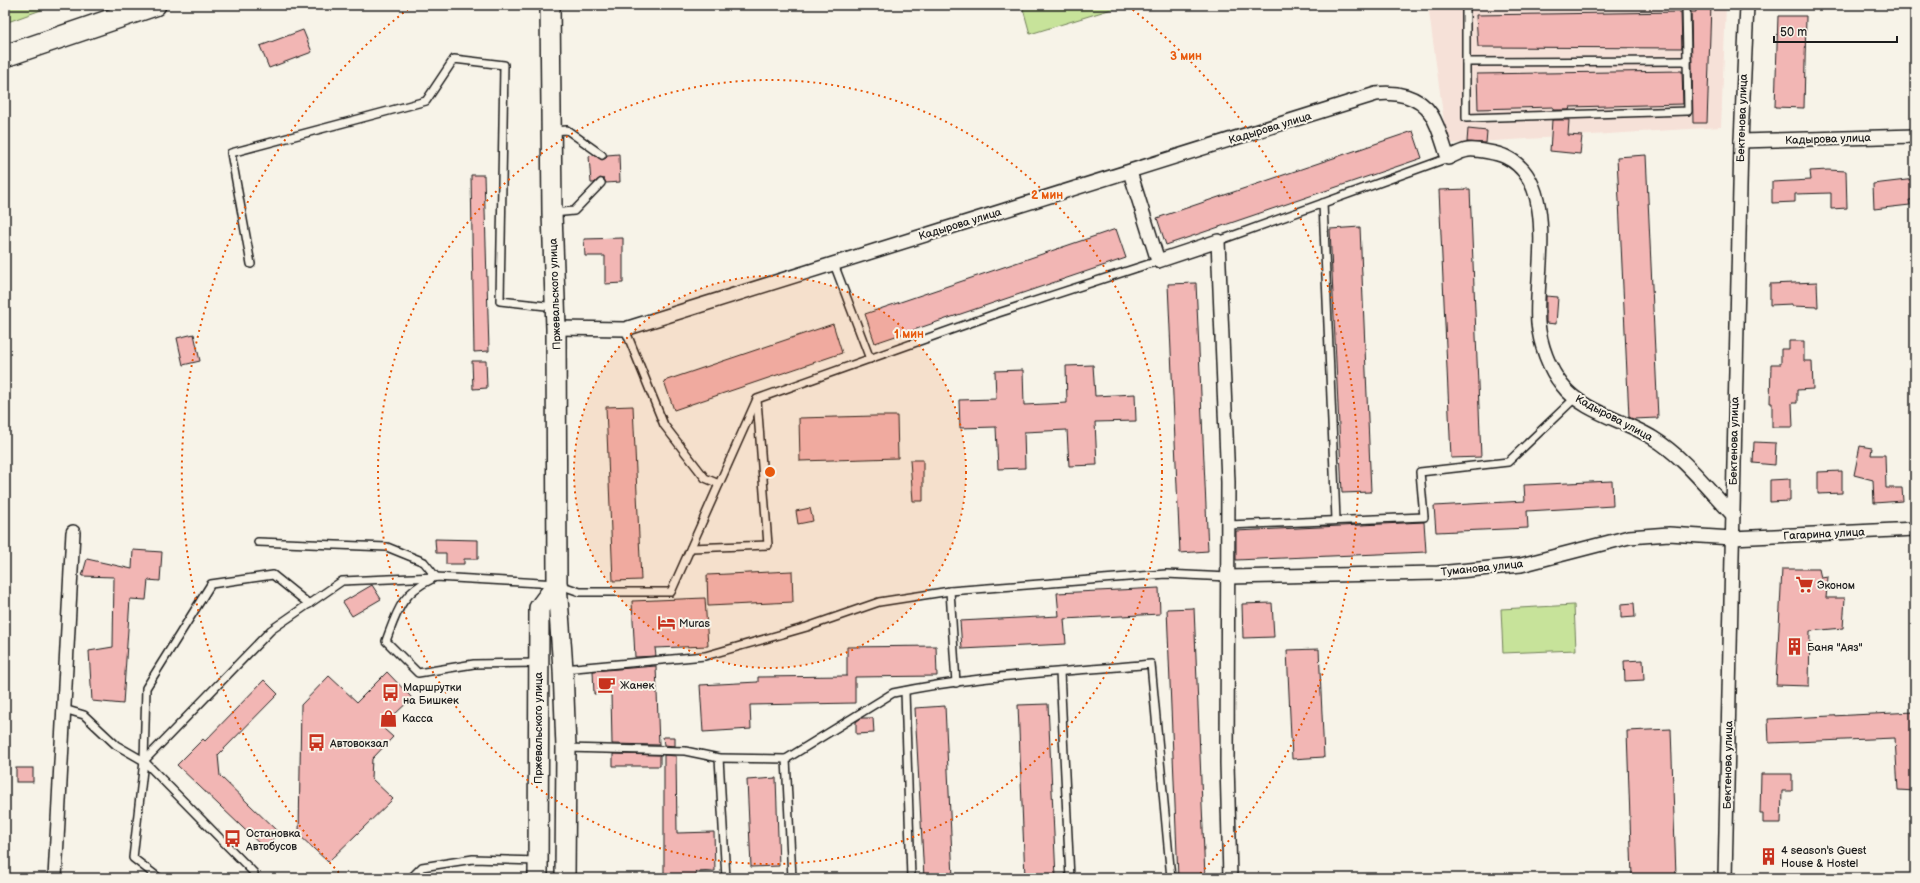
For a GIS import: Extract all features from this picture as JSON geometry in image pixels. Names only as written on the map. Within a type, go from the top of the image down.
[{"type":"main road","points":[[5,56],[156,5]]},
{"type":"main road","name":"Пржевальского улица","points":[[550,5],[552,213],[556,328],[557,584],[564,669],[566,748],[565,878]]},
{"type":"main road","name":"Пржевальского улица","points":[[538,869],[539,608],[557,584]]},
{"type":"street","name":"Бектенова улица","points":[[1725,878],[1741,141],[1747,5]]},
{"type":"street","name":"Кадырова улица","points":[[556,328],[625,329],[1376,94],[1389,92],[1401,94],[1431,114],[1448,158],[1468,150],[1502,155],[1512,160],[1523,169],[1534,188],[1541,216],[1538,324],[1545,353],[1561,385],[1574,399],[1618,422],[1652,437],[1670,450],[1733,515]]},
{"type":"street","name":"Кадырова улица","points":[[1741,141],[1915,136]]},
{"type":"street","points":[[1130,172],[1158,261],[1218,241],[1228,482],[1227,763],[1230,878]]},
{"type":"street","name":"Гагарина улица","points":[[1732,538],[1915,529]]},
{"type":"street","points":[[55,878],[72,532]]},
{"type":"street","name":"Туманова улица","points":[[1228,577],[1438,574],[1521,565],[1629,537],[1669,534],[1732,538]]},
{"type":"lane","points":[[1466,5],[1466,118],[1688,111],[1686,5]]},
{"type":"lane","points":[[251,264],[231,153],[426,101],[454,59],[504,65],[500,301],[555,306]]},
{"type":"lane","points":[[1466,62],[1687,61]]},
{"type":"lane","points":[[552,131],[568,130],[602,155]]},
{"type":"lane","points":[[1218,241],[1448,158]]},
{"type":"lane","points":[[552,213],[574,210],[601,183]]},
{"type":"lane","points":[[1323,203],[1336,520]]},
{"type":"lane","points":[[144,761],[271,630],[342,581],[436,577],[557,584],[580,592],[670,592],[757,399],[998,313],[1158,261]]},
{"type":"lane","points":[[834,264],[870,359]]},
{"type":"lane","points":[[625,329],[664,425],[705,478],[719,484]]},
{"type":"lane","points":[[691,548],[768,545],[757,399]]},
{"type":"lane","points":[[1228,525],[1424,517],[1420,472],[1508,462],[1574,399]]},
{"type":"lane","points":[[258,542],[387,548],[424,562],[436,577]]},
{"type":"lane","points":[[564,669],[705,656],[806,628],[879,602],[950,592],[1166,574],[1228,577]]},
{"type":"lane","points":[[159,878],[133,858],[144,761],[146,688],[211,584],[273,575],[309,604]]},
{"type":"lane","points":[[436,577],[418,585],[406,596],[400,605],[386,641],[418,673],[474,664],[538,664]]},
{"type":"lane","points":[[950,592],[956,682]]},
{"type":"lane","points":[[566,748],[685,751],[719,758],[786,759],[893,693],[956,682],[1151,664],[1171,878]]},
{"type":"lane","points":[[1060,672],[1070,878]]},
{"type":"lane","points":[[905,691],[911,878]]},
{"type":"lane","points":[[64,709],[84,715],[116,745],[144,761],[254,873],[254,878]]},
{"type":"lane","points":[[719,758],[726,878]]},
{"type":"lane","points":[[786,759],[792,878]]},
{"type":"lane","points":[[411,878],[422,867],[473,858],[538,869]]},
{"type":"shaded area","points":[[1428,5],[1726,5],[1721,127],[1447,144]]},
{"type":"green space","points":[[5,5],[55,5],[5,23]]},
{"type":"green space","points":[[1022,5],[1125,5],[1030,34]]},
{"type":"green space","points":[[1574,605],[1576,650],[1503,653],[1501,609]]},
{"type":"building","points":[[1696,5],[1711,5],[1707,123],[1693,123],[1691,12],[1696,12]]},
{"type":"building","points":[[1681,12],[1682,48],[1478,47],[1476,15]]},
{"type":"building","points":[[1778,16],[1806,16],[1804,108],[1775,107]]},
{"type":"building","points":[[303,30],[312,52],[269,68],[260,46]]},
{"type":"building","points":[[1682,71],[1683,104],[1570,107],[1569,110],[1553,110],[1553,107],[1478,109],[1477,74]]},
{"type":"building","points":[[1552,120],[1569,120],[1568,135],[1582,136],[1580,154],[1550,151]]},
{"type":"building","points":[[1468,129],[1487,131],[1486,143],[1467,142]]},
{"type":"building","points":[[1413,131],[1422,158],[1166,245],[1157,218]]},
{"type":"building","points":[[619,154],[620,182],[606,183],[604,179],[600,178],[594,183],[591,183],[589,156],[594,155],[602,160],[606,158],[607,155]]},
{"type":"building","points":[[1646,155],[1658,418],[1633,419],[1629,417],[1617,157]]},
{"type":"building","points":[[1810,171],[1846,171],[1847,208],[1831,209],[1831,193],[1795,194],[1795,202],[1772,203],[1772,182],[1811,180]]},
{"type":"building","points":[[471,175],[484,175],[489,351],[474,352]]},
{"type":"building","points":[[1915,179],[1915,200],[1909,200],[1910,205],[1874,209],[1873,184]]},
{"type":"building","points":[[1470,189],[1481,457],[1451,458],[1439,190]]},
{"type":"building","points":[[1360,227],[1371,492],[1342,493],[1330,229]]},
{"type":"building","points":[[1116,229],[1126,258],[875,343],[865,314]]},
{"type":"building","points":[[623,238],[623,283],[605,284],[605,256],[585,256],[584,239]]},
{"type":"building","points":[[1817,282],[1818,307],[1792,306],[1792,304],[1770,305],[1770,284]]},
{"type":"building","points":[[1196,283],[1208,551],[1180,553],[1168,284]]},
{"type":"building","points":[[1546,296],[1558,297],[1556,324],[1546,323]]},
{"type":"building","points":[[833,324],[842,353],[674,410],[664,381]]},
{"type":"building","points":[[194,334],[200,361],[183,365],[177,338]]},
{"type":"building","points":[[1789,341],[1804,341],[1804,361],[1812,361],[1813,389],[1797,390],[1797,403],[1792,403],[1793,427],[1772,427],[1772,403],[1770,403],[1771,364],[1781,364],[1781,349],[1789,349]]},
{"type":"building","points":[[472,361],[486,361],[487,388],[473,389]]},
{"type":"building","points":[[1093,365],[1095,396],[1135,394],[1136,421],[1095,422],[1097,465],[1069,466],[1067,430],[1024,432],[1025,468],[998,469],[996,427],[960,428],[959,400],[996,399],[995,371],[1023,370],[1024,405],[1067,403],[1066,366]]},
{"type":"building","points":[[633,406],[641,580],[613,581],[606,407]]},
{"type":"building","points":[[897,416],[898,458],[800,461],[799,418]]},
{"type":"building","points":[[1754,442],[1776,443],[1775,465],[1753,463]]},
{"type":"building","points":[[1860,446],[1872,448],[1871,455],[1885,455],[1886,488],[1902,488],[1903,501],[1874,503],[1873,480],[1854,475]]},
{"type":"building","points":[[910,460],[923,460],[923,501],[913,501]]},
{"type":"building","points":[[1842,471],[1842,493],[1818,494],[1818,472]]},
{"type":"building","points":[[1790,479],[1790,501],[1770,502],[1770,480]]},
{"type":"building","points":[[1612,481],[1613,506],[1527,511],[1528,528],[1436,532],[1434,506],[1525,501],[1524,485]]},
{"type":"building","points":[[810,508],[813,521],[798,524],[796,511]]},
{"type":"building","points":[[1424,522],[1426,552],[1236,560],[1236,531]]},
{"type":"building","points":[[435,539],[478,540],[478,559],[464,559],[464,564],[446,564],[446,553],[436,553]]},
{"type":"building","points":[[133,550],[162,552],[160,581],[148,580],[146,600],[130,599],[123,704],[92,701],[89,651],[113,647],[114,577],[82,576],[87,559],[132,569]]},
{"type":"building","points":[[1782,569],[1819,569],[1821,578],[1828,577],[1826,598],[1845,598],[1843,628],[1810,631],[1809,686],[1776,685]]},
{"type":"building","points":[[792,571],[793,602],[708,606],[707,575]]},
{"type":"building","points":[[372,585],[381,599],[352,616],[343,602]]},
{"type":"building","points":[[1159,588],[1160,614],[1064,619],[1066,644],[962,649],[960,621],[1059,616],[1057,593]]},
{"type":"building","points":[[705,598],[708,646],[655,648],[656,656],[635,657],[632,601]]},
{"type":"building","points":[[1272,603],[1274,637],[1243,638],[1242,604]]},
{"type":"building","points":[[1634,603],[1635,617],[1621,618],[1621,604]]},
{"type":"building","points":[[1194,608],[1205,878],[1178,878],[1167,609]]},
{"type":"building","points":[[936,646],[937,676],[855,677],[855,703],[750,705],[751,729],[703,732],[700,685],[758,682],[758,677],[847,676],[847,647]]},
{"type":"building","points":[[1319,649],[1324,757],[1292,759],[1287,650]]},
{"type":"building","points":[[1643,660],[1644,680],[1625,681],[1624,661]]},
{"type":"building","points":[[656,666],[659,745],[612,744],[611,693],[594,694],[593,671]]},
{"type":"building","points":[[387,672],[412,698],[394,715],[396,717],[384,729],[393,737],[372,759],[371,778],[393,799],[328,862],[299,835],[301,705],[329,676],[357,702]]},
{"type":"building","points":[[264,680],[278,694],[218,755],[220,776],[279,833],[264,848],[177,765],[203,739],[205,741]]},
{"type":"building","points":[[1048,704],[1056,878],[1025,878],[1018,705]]},
{"type":"building","points":[[945,706],[953,878],[924,878],[915,708]]},
{"type":"building","points":[[1915,712],[1915,791],[1898,790],[1895,738],[1769,743],[1768,719]]},
{"type":"building","points":[[861,718],[873,718],[874,733],[856,734],[856,722]]},
{"type":"building","points":[[1671,729],[1676,876],[1632,877],[1627,731]]},
{"type":"building","points":[[663,737],[675,737],[675,746],[664,745]]},
{"type":"building","points":[[613,754],[660,755],[660,766],[613,766]]},
{"type":"building","points":[[664,755],[676,756],[677,833],[714,832],[715,871],[696,872],[696,878],[664,878]]},
{"type":"building","points":[[16,768],[33,768],[33,782],[16,782]]},
{"type":"building","points":[[1761,774],[1792,774],[1792,791],[1782,791],[1781,823],[1763,823],[1763,814],[1760,814]]},
{"type":"building","points":[[776,778],[779,866],[751,867],[747,780]]},
{"type":"place","name":"Эконом","points":[[1804,585]]},
{"type":"place","name":"Muras","points":[[666,623]]},
{"type":"place","name":"Баня \"Аяз\"","points":[[1794,647]]},
{"type":"place","name":"Жанек","points":[[607,685]]},
{"type":"place","name":"Маршрутки на Бишкек","points":[[390,693]]},
{"type":"place","name":"Касса","points":[[389,718]]},
{"type":"place","name":"Автовокзал","points":[[317,743]]},
{"type":"place","name":"Остановка Автобусов","points":[[233,839]]},
{"type":"place","name":"4 season's Guest House & Hostel","points":[[1768,856]]}]
